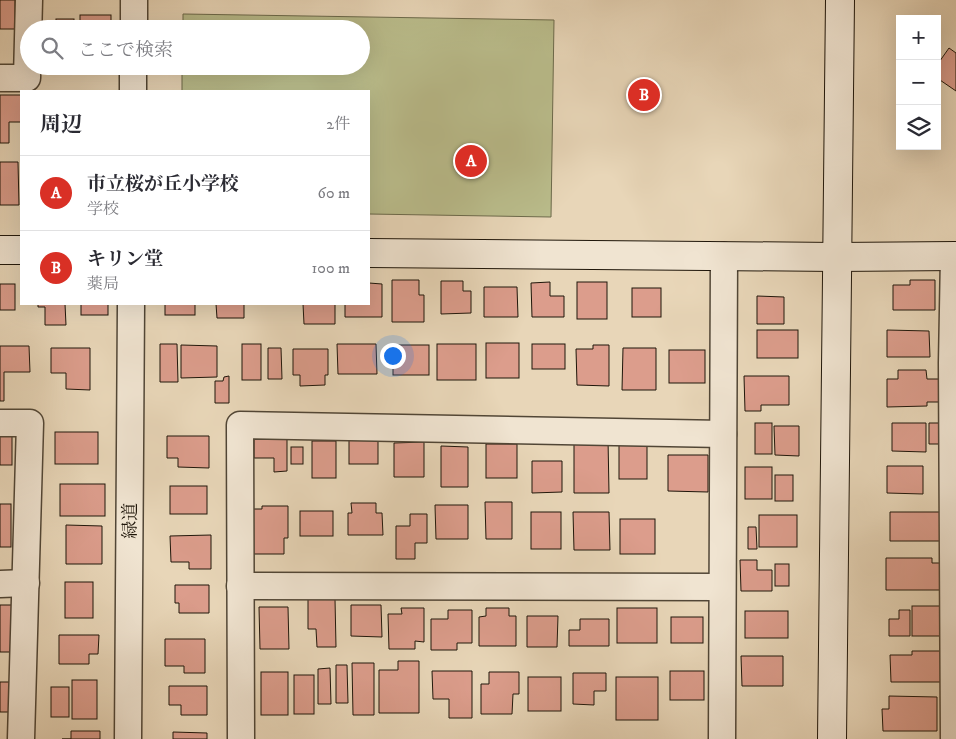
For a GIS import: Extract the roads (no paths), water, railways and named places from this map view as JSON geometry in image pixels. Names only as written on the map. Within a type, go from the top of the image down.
[{"type":"street","points":[[28,0],[28,20]]},
{"type":"street","points":[[134,0],[134,20]]},
{"type":"street","points":[[832,739],[840,0]]},
{"type":"street","points":[[0,78],[27,78],[27,75]]},
{"type":"street","points":[[133,75],[133,90]]},
{"type":"street","points":[[0,250],[20,250]]},
{"type":"street","points":[[370,253],[836,257],[955,256],[954,739]]},
{"type":"street","points":[[722,739],[724,256]]},
{"type":"street","name":"緑道","points":[[128,739],[131,305]]},
{"type":"street","points":[[0,423],[30,423],[21,739]]},
{"type":"street","points":[[241,739],[240,425],[723,434]]},
{"type":"street","points":[[0,584],[26,584]]},
{"type":"street","points":[[240,586],[722,587]]},
{"type":"place","name":"キリン堂","points":[[644,95]]},
{"type":"place","name":"市立桜が丘小学校","points":[[471,161]]}]
